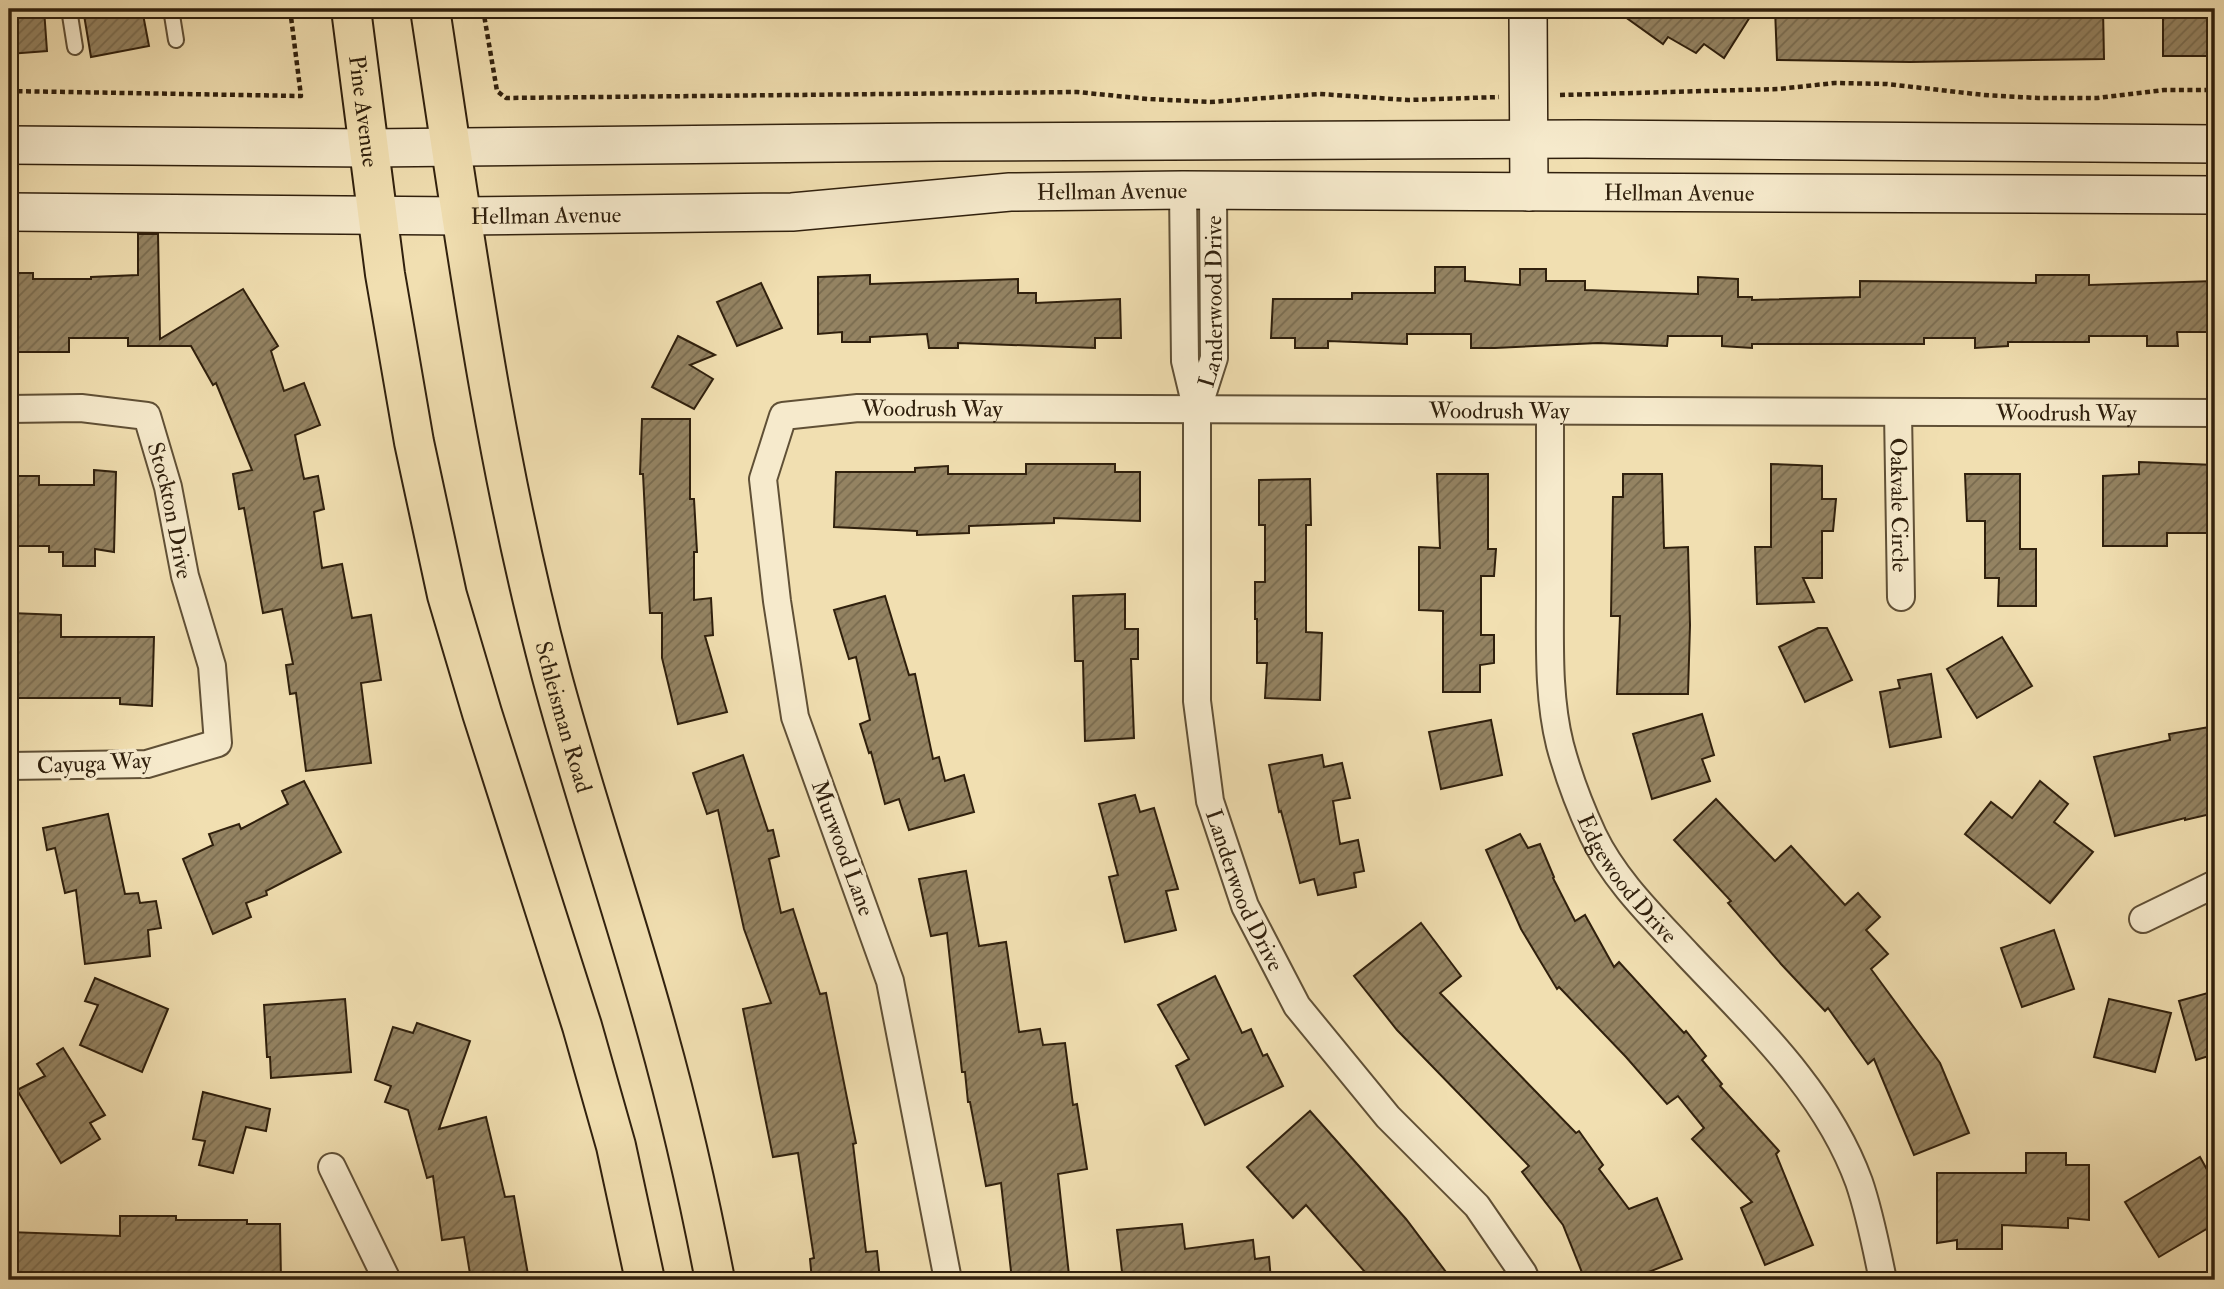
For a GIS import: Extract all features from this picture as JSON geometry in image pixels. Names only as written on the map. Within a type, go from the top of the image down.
[{"type":"main road","name":"Pine Avenue","points":[[351,9],[377,214]]},
{"type":"main road","points":[[430,9],[451,147]]},
{"type":"main road","points":[[1528,9],[1529,192]]},
{"type":"main road","points":[[9,145],[369,148],[1529,139],[2215,144]]},
{"type":"main road","name":"Schleisman Road","points":[[451,147],[490,399],[529,583],[551,674],[657,1032],[684,1133],[715,1280]]},
{"type":"main road","name":"Hellman Avenue","points":[[9,212],[461,216],[792,212],[1010,192],[1198,190],[2215,195]]},
{"type":"main road","points":[[377,214],[414,442],[447,595],[482,713],[583,1026],[616,1146],[645,1280]]},
{"type":"street","name":"Landerwood Drive","points":[[1198,190],[1185,361],[1197,411],[1197,701],[1210,801],[1245,906],[1297,1006],[1388,1117],[1477,1206],[1526,1280]]},
{"type":"street","name":"Stockton Drive","points":[[9,409],[81,408],[147,416],[168,487],[185,576],[212,666],[218,743]]},
{"type":"street","name":"Woodrush Way","points":[[783,416],[858,408],[2215,413]]},
{"type":"street","name":"Edgewood Drive","points":[[1550,411],[1550,657],[1553,702],[1560,744],[1580,800],[1594,836],[1621,879],[1780,1053],[1809,1090],[1840,1141],[1858,1181],[1872,1224],[1883,1280]]},
{"type":"street","name":"Oakvale Circle","points":[[1898,412],[1901,597]]},
{"type":"street","name":"Murwood Lane","points":[[783,416],[762,479],[795,717],[890,981],[948,1280]]},
{"type":"street","name":"Cayuga Way","points":[[9,766],[147,764],[218,743]]},
{"type":"street","points":[[2143,919],[2215,884]]},
{"type":"street","points":[[332,1167],[387,1280]]},
{"type":"lane","points":[[69,9],[75,47]]},
{"type":"lane","points":[[171,9],[176,40]]},
{"type":"path","points":[[9,91],[301,96],[289,9]]},
{"type":"path","points":[[483,9],[497,90],[506,98],[1077,92],[1210,102],[1320,94],[1408,100],[1778,89],[1835,83],[1887,84],[2039,98],[2097,98],[2164,90],[2215,90]]},
{"type":"building","points":[[9,9],[44,9],[47,51],[9,54]]},
{"type":"building","points":[[83,9],[142,9],[149,46],[91,57]]},
{"type":"building","points":[[1614,9],[1755,9],[1724,58],[1704,44],[1696,53],[1668,37],[1663,44]]},
{"type":"building","points":[[1775,9],[2103,9],[2104,59],[1910,62],[1777,60]]},
{"type":"building","points":[[2163,9],[2212,9],[2212,56],[2163,56]]},
{"type":"building","points":[[138,234],[158,234],[160,339],[243,289],[278,346],[271,351],[284,391],[304,383],[320,425],[295,435],[304,479],[318,476],[324,509],[314,512],[322,568],[342,564],[352,618],[371,615],[381,680],[361,683],[371,763],[306,771],[296,693],[290,694],[286,665],[293,664],[282,609],[263,613],[244,508],[239,509],[233,474],[252,470],[216,383],[213,385],[191,346],[128,346],[128,338],[69,338],[69,352],[9,352],[9,273],[33,273],[33,279],[91,279],[138,275]]},
{"type":"building","points":[[1435,267],[1465,267],[1465,281],[1520,285],[1520,269],[1546,269],[1546,281],[1585,281],[1585,290],[1698,294],[1698,277],[1738,279],[1738,297],[1752,297],[1752,300],[1860,297],[1860,281],[2036,283],[2036,275],[2089,275],[2089,285],[2215,281],[2215,332],[2177,332],[2178,346],[2147,346],[2147,336],[2089,336],[2089,342],[2008,342],[2008,346],[1975,348],[1975,338],[1924,338],[1924,344],[1752,344],[1752,348],[1722,346],[1722,336],[1668,336],[1667,346],[1598,343],[1471,348],[1471,334],[1407,334],[1407,344],[1328,341],[1328,348],[1295,348],[1295,338],[1271,338],[1273,299],[1352,299],[1352,293],[1435,293]]},
{"type":"building","points":[[870,275],[870,284],[1018,279],[1018,293],[1036,293],[1036,303],[1120,299],[1121,338],[1095,338],[1095,348],[958,343],[958,348],[929,348],[927,334],[870,337],[870,342],[842,342],[842,332],[818,334],[818,277]]},
{"type":"building","points":[[761,283],[782,328],[737,346],[717,302]]},
{"type":"building","points":[[678,336],[715,355],[690,365],[713,379],[694,409],[652,387]]},
{"type":"building","points":[[642,419],[690,419],[690,499],[694,499],[697,552],[694,552],[694,600],[711,598],[713,635],[705,636],[727,712],[678,724],[662,658],[662,613],[650,613],[643,474],[640,474]]},
{"type":"building","points":[[2139,462],[2215,465],[2215,533],[2167,533],[2167,546],[2103,546],[2103,476],[2139,474]]},
{"type":"building","points":[[1026,464],[1115,464],[1115,472],[1140,472],[1140,521],[1054,518],[1054,523],[969,526],[969,533],[917,535],[917,531],[834,527],[836,472],[915,472],[915,468],[948,466],[948,474],[1026,474]]},
{"type":"building","points":[[1771,464],[1822,466],[1822,499],[1836,499],[1833,531],[1822,531],[1822,578],[1803,578],[1814,602],[1757,604],[1755,547],[1771,547]]},
{"type":"building","points":[[94,470],[116,472],[114,552],[95,549],[95,566],[63,566],[63,552],[49,552],[49,546],[9,546],[9,476],[39,476],[39,485],[94,485]]},
{"type":"building","points":[[1437,474],[1488,474],[1488,549],[1496,549],[1494,576],[1481,576],[1481,635],[1494,635],[1494,663],[1480,665],[1480,692],[1443,692],[1443,611],[1419,610],[1419,547],[1440,548]]},
{"type":"building","points":[[1623,474],[1662,474],[1664,548],[1688,547],[1688,694],[1617,694],[1620,616],[1611,616],[1613,497],[1623,497]]},
{"type":"building","points":[[1965,474],[2020,474],[2020,549],[2036,549],[2036,606],[1998,606],[1999,578],[1985,578],[1985,521],[1967,521]]},
{"type":"building","points":[[1310,479],[1311,525],[1306,525],[1306,632],[1322,633],[1320,700],[1265,698],[1267,663],[1257,663],[1255,619],[1255,582],[1265,582],[1265,525],[1259,525],[1259,480]]},
{"type":"building","points":[[1125,594],[1125,629],[1138,629],[1138,659],[1131,659],[1134,738],[1085,741],[1083,661],[1075,661],[1073,596]]},
{"type":"building","points":[[885,596],[909,675],[915,674],[933,759],[939,757],[945,781],[964,775],[974,812],[909,830],[899,799],[885,804],[871,752],[869,753],[860,724],[870,720],[856,657],[849,659],[834,610]]},
{"type":"building","points":[[10,613],[61,615],[61,637],[154,637],[152,706],[120,704],[120,698],[9,698]]},
{"type":"building","points":[[1818,628],[1827,628],[1852,680],[1805,702],[1779,647]]},
{"type":"building","points":[[2002,637],[2032,686],[1977,718],[1947,669]]},
{"type":"building","points":[[1931,674],[1941,737],[1890,747],[1880,692],[1900,688],[1898,680]]},
{"type":"building","points":[[1702,714],[1714,755],[1702,759],[1710,781],[1652,799],[1633,734]]},
{"type":"building","points":[[1491,720],[1502,775],[1441,789],[1429,732]]},
{"type":"building","points":[[2215,726],[2215,813],[2115,836],[2094,757],[2170,740],[2169,734]]},
{"type":"building","points":[[743,755],[768,831],[773,830],[779,856],[769,859],[781,913],[793,909],[820,994],[826,993],[856,1143],[853,1144],[866,1252],[877,1251],[880,1280],[812,1280],[810,1259],[814,1258],[798,1153],[773,1157],[743,1009],[771,1003],[744,929],[718,810],[707,814],[693,773]]},
{"type":"building","points":[[1322,755],[1324,767],[1342,763],[1350,798],[1333,801],[1340,844],[1358,840],[1364,871],[1354,873],[1356,887],[1318,895],[1314,879],[1300,883],[1281,811],[1279,812],[1269,765]]},
{"type":"building","points":[[304,781],[341,852],[266,891],[267,895],[246,903],[251,917],[213,934],[183,859],[213,845],[209,834],[239,824],[241,829],[288,804],[282,791]]},
{"type":"building","points":[[2040,781],[2068,804],[2054,822],[2093,852],[2050,903],[1965,834],[1991,802],[2012,818]]},
{"type":"building","points":[[1135,795],[1140,812],[1154,808],[1178,889],[1166,891],[1176,930],[1125,942],[1109,877],[1118,875],[1099,804]]},
{"type":"building","points":[[1716,799],[1775,861],[1791,846],[1845,905],[1858,893],[1880,917],[1866,930],[1888,954],[1871,969],[1940,1063],[1969,1133],[1914,1155],[1874,1059],[1868,1064],[1828,1008],[1825,1011],[1781,964],[1728,903],[1731,901],[1674,840]]},
{"type":"building","points":[[108,814],[125,894],[138,893],[140,903],[156,901],[161,928],[148,930],[150,956],[85,964],[76,890],[65,893],[55,848],[47,850],[43,828]]},
{"type":"building","points":[[1520,834],[1528,848],[1540,844],[1553,878],[1575,921],[1585,915],[1614,967],[1619,962],[1684,1033],[1686,1031],[1706,1056],[1702,1060],[1722,1084],[1720,1086],[1779,1151],[1776,1154],[1813,1245],[1765,1265],[1741,1208],[1752,1202],[1692,1139],[1704,1128],[1678,1096],[1667,1104],[1626,1057],[1559,987],[1557,989],[1521,929],[1486,850]]},
{"type":"building","points":[[966,871],[979,946],[1006,942],[1019,1032],[1040,1029],[1043,1045],[1065,1043],[1073,1105],[1077,1104],[1087,1169],[1058,1174],[1069,1275],[1012,1280],[1001,1183],[986,1186],[968,1102],[965,1072],[962,1072],[947,933],[931,936],[919,879]]},
{"type":"building","points":[[1421,923],[1461,976],[1440,993],[1576,1133],[1579,1131],[1603,1165],[1599,1169],[1629,1209],[1657,1198],[1682,1259],[1628,1280],[1585,1280],[1563,1225],[1522,1172],[1529,1166],[1397,1030],[1354,976]]},
{"type":"building","points":[[2054,930],[2074,989],[2022,1007],[2001,948]]},
{"type":"building","points":[[1215,976],[1242,1033],[1251,1029],[1263,1056],[1267,1054],[1283,1086],[1205,1125],[1176,1066],[1189,1059],[1158,1005]]},
{"type":"building","points":[[95,978],[168,1009],[142,1072],[80,1045],[98,1005],[85,1001]]},
{"type":"building","points":[[2215,991],[2215,1054],[2196,1060],[2179,1001]]},
{"type":"building","points":[[345,999],[351,1072],[271,1078],[264,1005]]},
{"type":"building","points":[[2109,999],[2171,1013],[2155,1072],[2094,1057]]},
{"type":"building","points":[[417,1023],[470,1041],[439,1129],[486,1117],[505,1197],[514,1196],[529,1280],[471,1280],[464,1237],[442,1240],[433,1176],[427,1178],[408,1110],[385,1102],[391,1086],[375,1080],[393,1027],[413,1033]]},
{"type":"building","points":[[63,1048],[105,1115],[90,1123],[100,1139],[61,1163],[17,1090],[45,1076],[37,1064]]},
{"type":"building","points":[[203,1092],[270,1109],[266,1131],[246,1127],[233,1173],[199,1165],[205,1141],[193,1139]]},
{"type":"building","points":[[1310,1111],[1406,1219],[1452,1280],[1372,1280],[1306,1205],[1293,1218],[1247,1167]]},
{"type":"building","points":[[2026,1153],[2066,1153],[2066,1165],[2089,1165],[2089,1220],[2068,1218],[2068,1228],[2002,1225],[2002,1249],[1957,1249],[1957,1240],[1937,1243],[1937,1173],[2026,1173]]},
{"type":"building","points":[[2200,1157],[2215,1184],[2215,1224],[2159,1257],[2125,1202]]},
{"type":"building","points":[[120,1216],[176,1216],[176,1220],[247,1220],[247,1224],[280,1224],[281,1280],[9,1280],[9,1232],[120,1236]]},
{"type":"building","points":[[1182,1224],[1185,1249],[1253,1240],[1255,1259],[1269,1257],[1271,1280],[1123,1280],[1117,1230]]}]
